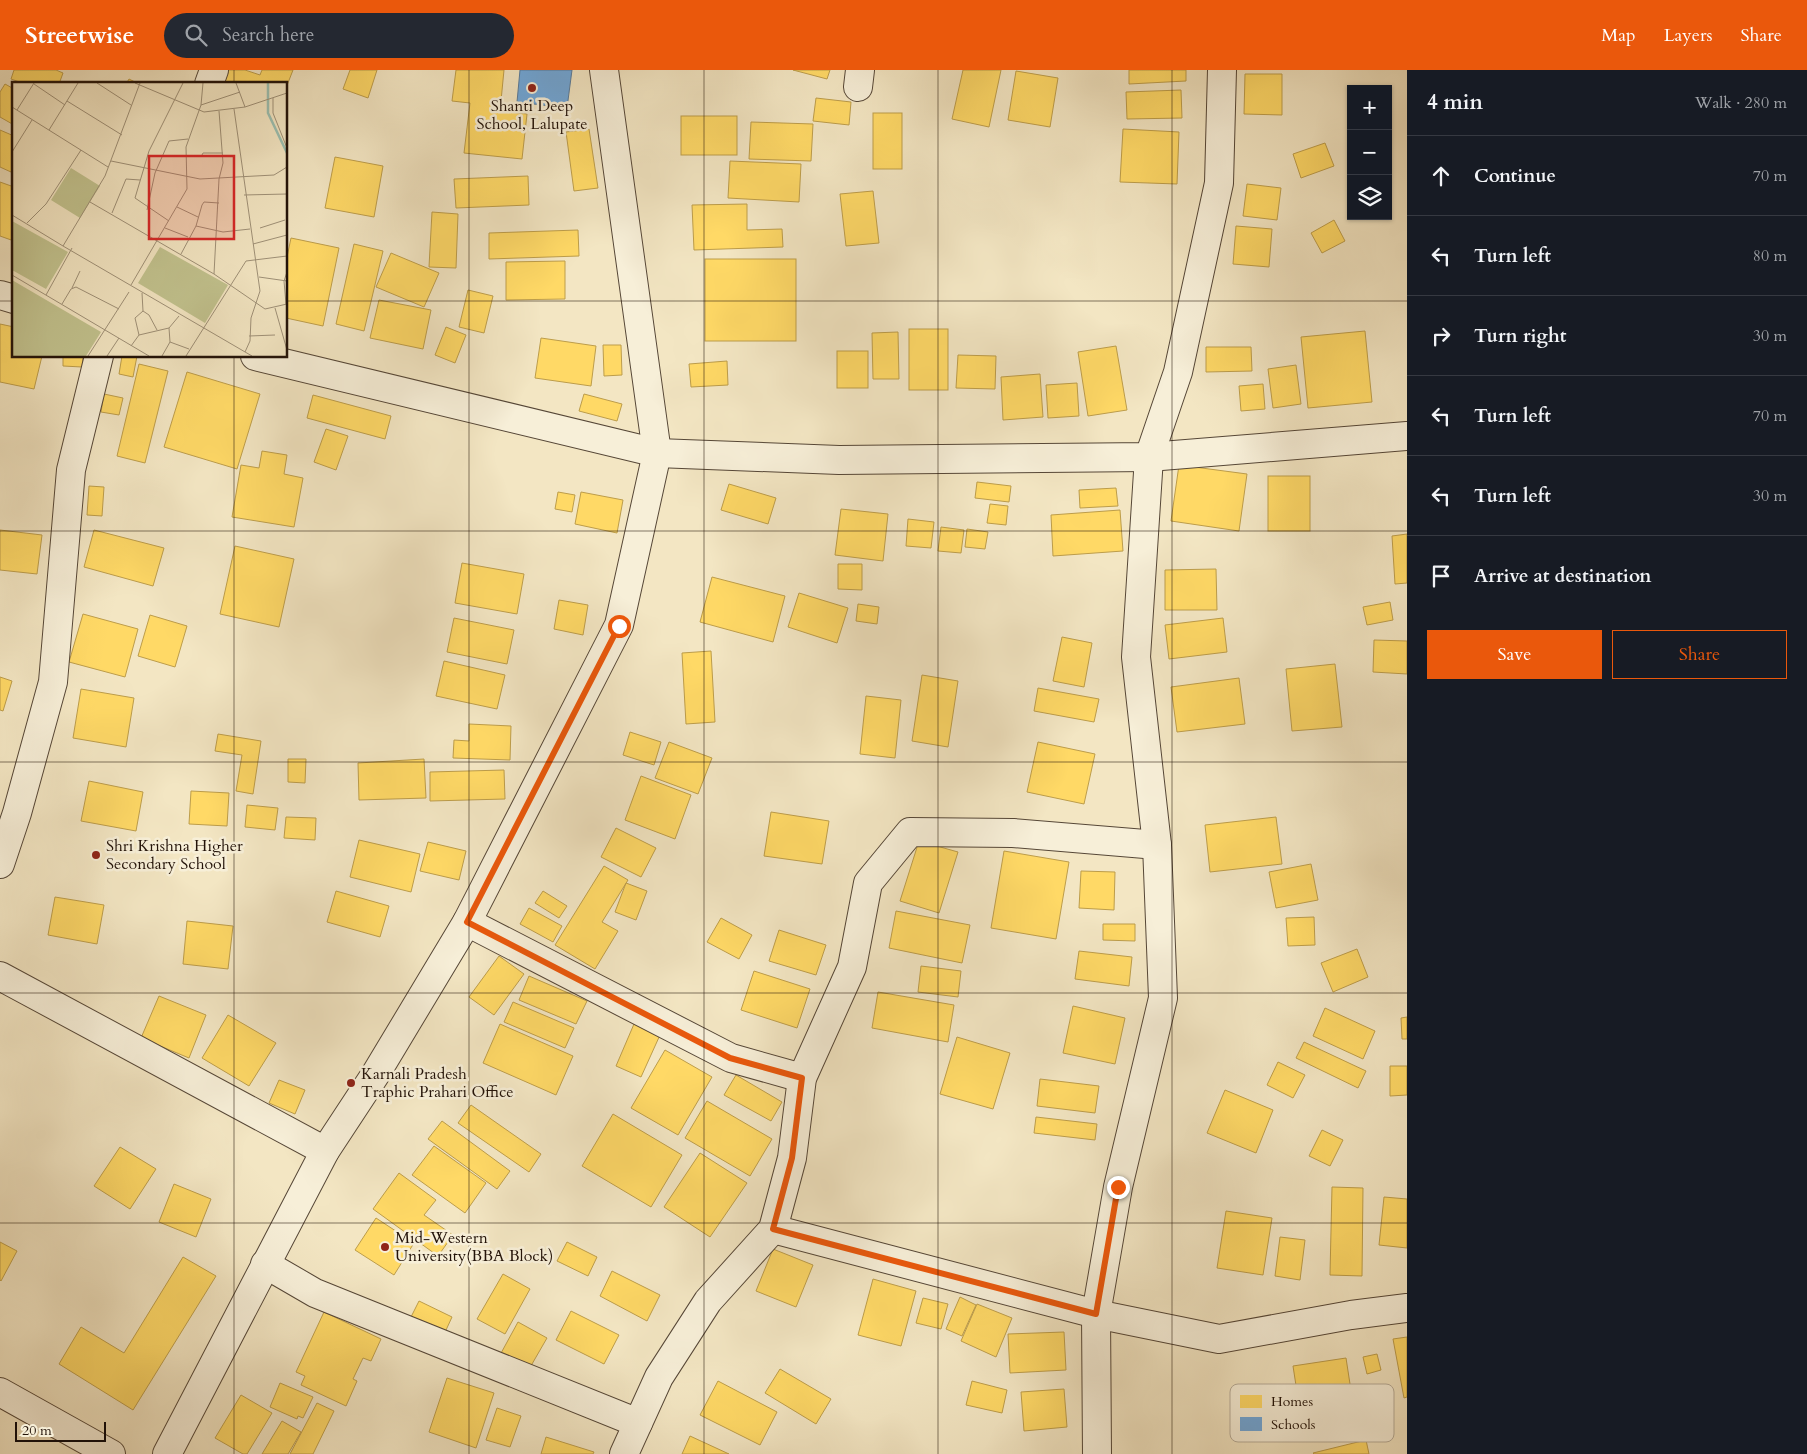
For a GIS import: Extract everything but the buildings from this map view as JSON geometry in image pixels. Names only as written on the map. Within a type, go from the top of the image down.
[{"type":"street","points":[[210,82],[214,70]]},
{"type":"street","points":[[167,1454],[325,1151],[375,1075],[467,922],[619,626],[658,453],[604,70]]},
{"type":"street","points":[[1097,1454],[1096,1314],[1118,1187],[1163,998],[1157,845],[1136,657],[1150,457],[1178,372],[1219,183],[1222,70]]},
{"type":"street","points":[[0,864],[17,813],[53,682],[72,470],[99,358]]},
{"type":"street","points":[[263,358],[658,453],[839,460],[1150,457],[1407,436]]},
{"type":"street","points":[[624,1454],[659,1377],[708,1300],[773,1229],[792,1158],[802,1078],[852,967],[868,884],[910,832],[1013,834],[1157,845]]},
{"type":"street","points":[[467,922],[730,1058],[802,1078]]},
{"type":"street","points":[[0,976],[325,1151]]},
{"type":"street","points":[[773,1229],[1096,1314],[1219,1339],[1351,1315],[1407,1308]]},
{"type":"street","points":[[265,1264],[315,1294],[638,1423]]},
{"type":"street","points":[[0,1392],[111,1454]]},
{"type":"place","name":"Shanti Deep School, Lalupate","points":[[532,88]]},
{"type":"place","name":"Shri Krishna Higher Secondary School","points":[[96,855]]},
{"type":"place","name":"Karnali Pradesh Traphic Prahari Office","points":[[351,1083]]},
{"type":"place","name":"Mid-Western University(BBA Block)","points":[[385,1247]]},
{"type":"route","points":[[619,626],[467,922],[730,1058],[802,1078],[792,1158],[773,1229],[1096,1314],[1118,1187]]}]
